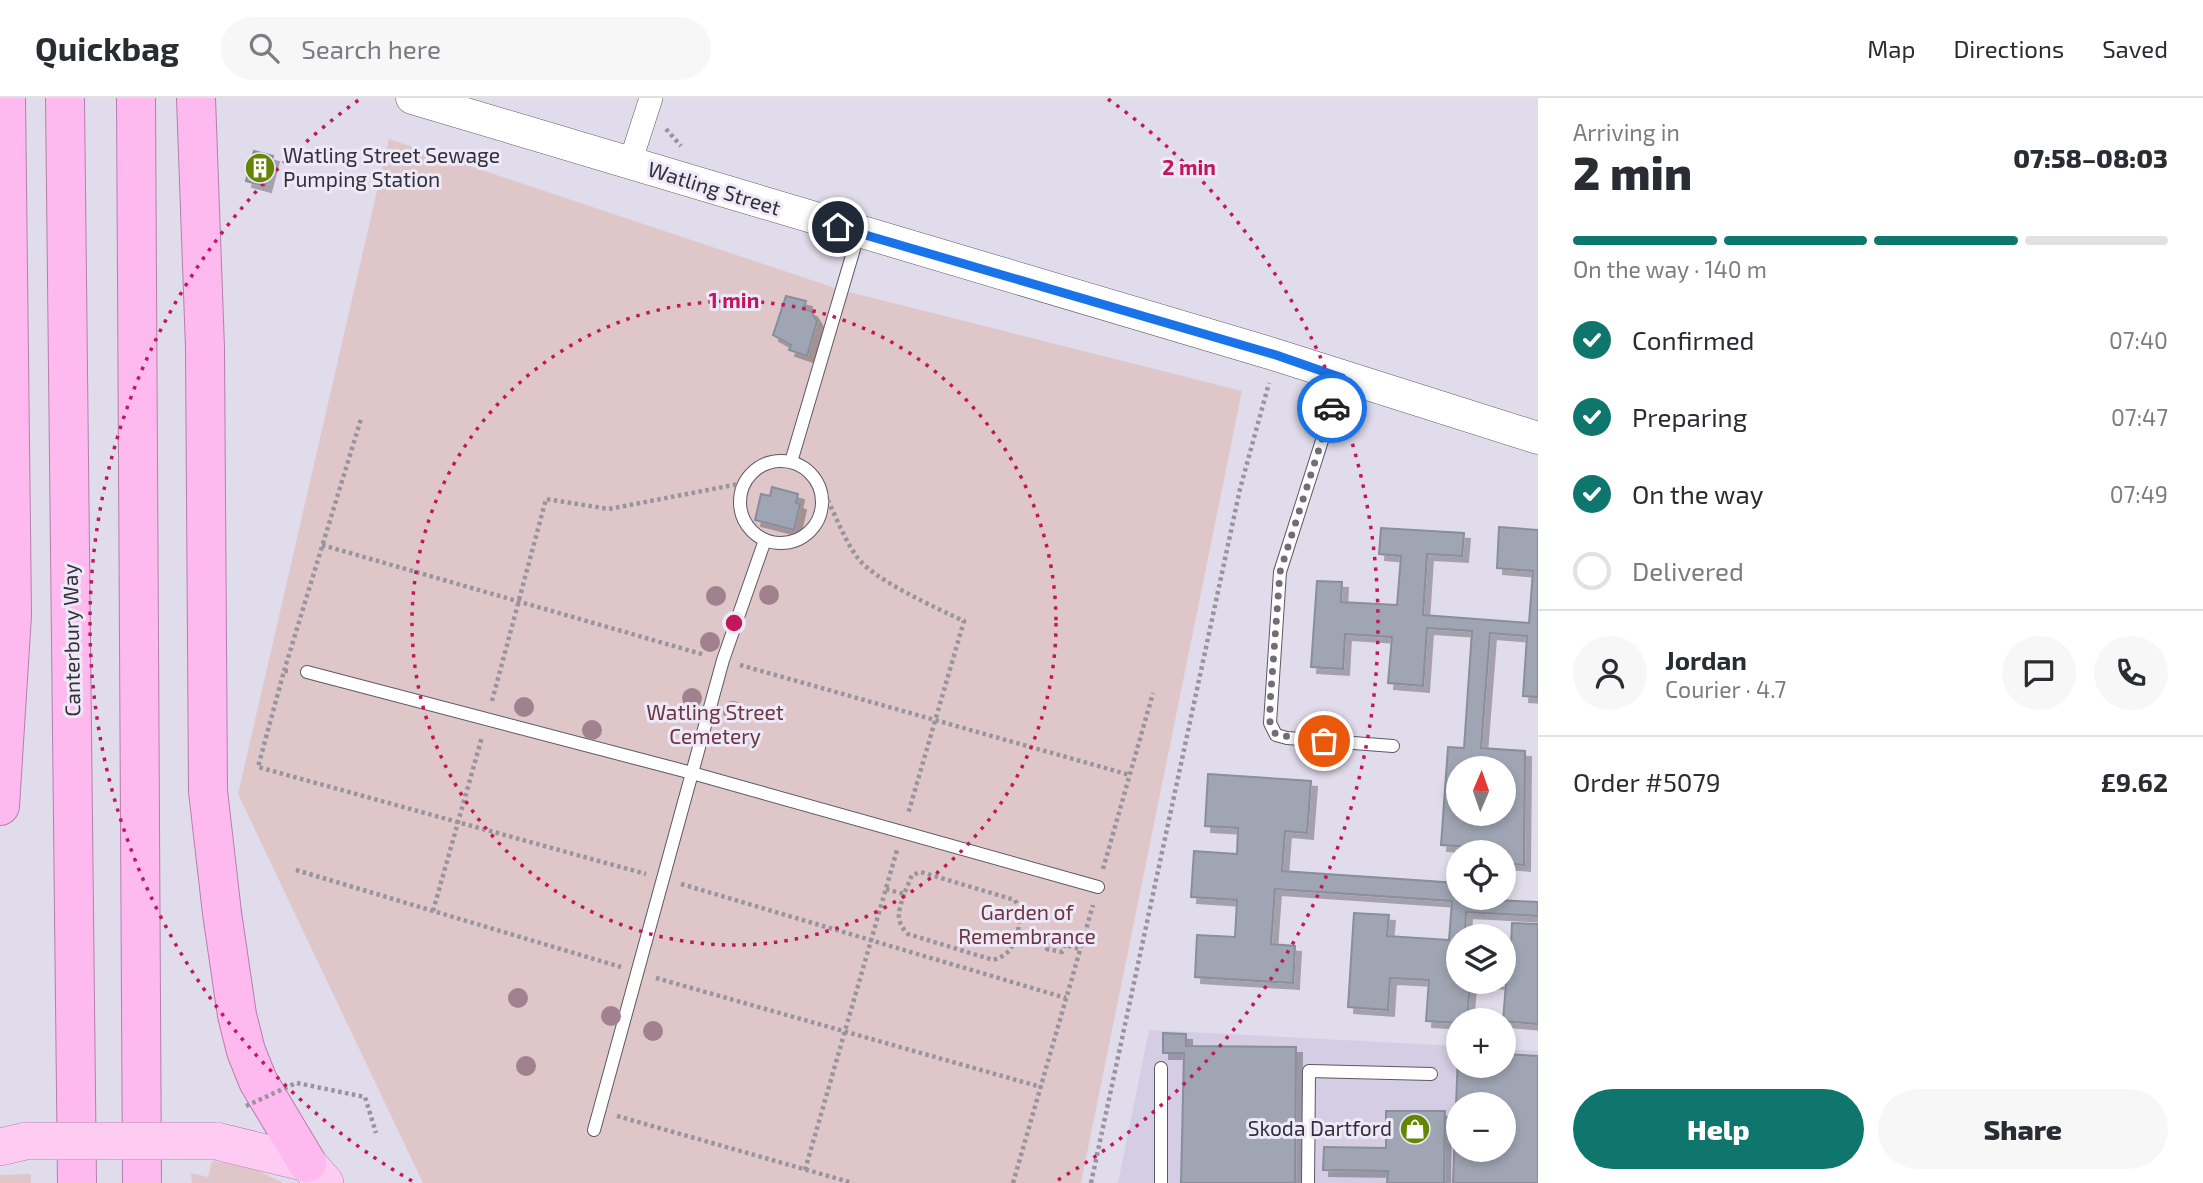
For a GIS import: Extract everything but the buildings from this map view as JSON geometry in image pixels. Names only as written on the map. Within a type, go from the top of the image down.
[{"type":"highway","points":[[0,806],[12,615],[6,98]]},
{"type":"highway","name":"Canterbury Way","points":[[65,98],[77,1183]]},
{"type":"highway","points":[[136,98],[142,1183]]},
{"type":"highway","points":[[196,98],[205,348],[208,791],[237,1015],[246,1051],[258,1081],[316,1173]]},
{"type":"main road","name":"Watling Street","points":[[412,98],[1276,355],[1538,438]]},
{"type":"main road","points":[[13,1144],[216,1141],[316,1173]]},
{"type":"street","points":[[630,163],[651,98]]},
{"type":"lane","points":[[791,462],[859,232]]},
{"type":"lane","points":[[1342,378],[1280,572],[1270,723],[1276,735],[1287,738],[1393,746]]},
{"type":"lane","points":[[791,462],[813,476],[823,500],[819,519],[812,530],[790,543],[765,540],[753,533],[742,516],[740,502],[744,482],[753,471],[766,464],[791,462]]},
{"type":"lane","points":[[594,1130],[723,660],[765,540]]},
{"type":"lane","points":[[307,672],[692,772],[1098,887]]},
{"type":"lane","points":[[1161,1068],[1161,1183]]},
{"type":"lane","points":[[1308,1183],[1309,1071],[1431,1074]]},
{"type":"path","points":[[1091,1183],[1240,489],[1276,355]]},
{"type":"path","points":[[361,419],[284,671],[258,767],[663,879],[1066,998]]},
{"type":"path","points":[[804,1170],[964,621],[909,595],[858,559],[826,492],[813,476]]},
{"type":"path","points":[[433,911],[546,499],[608,509],[744,482]]},
{"type":"path","points":[[284,671],[307,672]]},
{"type":"path","points":[[1013,1183],[1153,693]]},
{"type":"path","points":[[296,870],[637,972],[1041,1087]]},
{"type":"path","points":[[921,872],[1015,900],[1020,911],[1018,933],[1013,947],[1002,957],[993,960],[908,934],[899,925],[898,915],[904,894],[912,875],[921,872]]},
{"type":"path","points":[[886,889],[904,894]]},
{"type":"path","points":[[1018,933],[1049,942]]},
{"type":"path","points":[[1051,935],[1066,939],[1065,945],[1062,952],[1047,948],[1051,935]]},
{"type":"path","points":[[1065,945],[1080,949]]},
{"type":"path","points":[[246,1106],[296,1083],[365,1097],[376,1133]]},
{"type":"path","points":[[599,1110],[853,1183]]},
{"type":"shaded area","points":[[1149,1030],[1446,1045],[1446,1078],[1516,1078],[1516,1050],[1538,1051],[1538,1183],[1118,1183]]},
{"type":"green space","name":"Watling Street Cemetery","points":[[389,139],[841,290],[1242,391],[1081,1183],[423,1183],[238,794]]},
{"type":"green space","points":[[212,1161],[255,1169],[283,1183],[192,1183],[191,1173],[208,1177]]},
{"type":"green space","points":[[31,1174],[31,1183],[0,1183],[0,1175]]},
{"type":"way so far","points":[[1324,741],[1276,735],[1270,723],[1270,704],[1280,572],[1332,408]]},
{"type":"place","name":"Watling Street Sewage Pumping Station","points":[[260,168]]},
{"type":"place","name":"Skoda Dartford","points":[[1415,1129]]},
{"type":"route","points":[[838,227],[1276,355],[1342,378],[1332,408]]},
{"type":"park label","name":"Garden of Remembrance","points":[[1027,925]]}]
